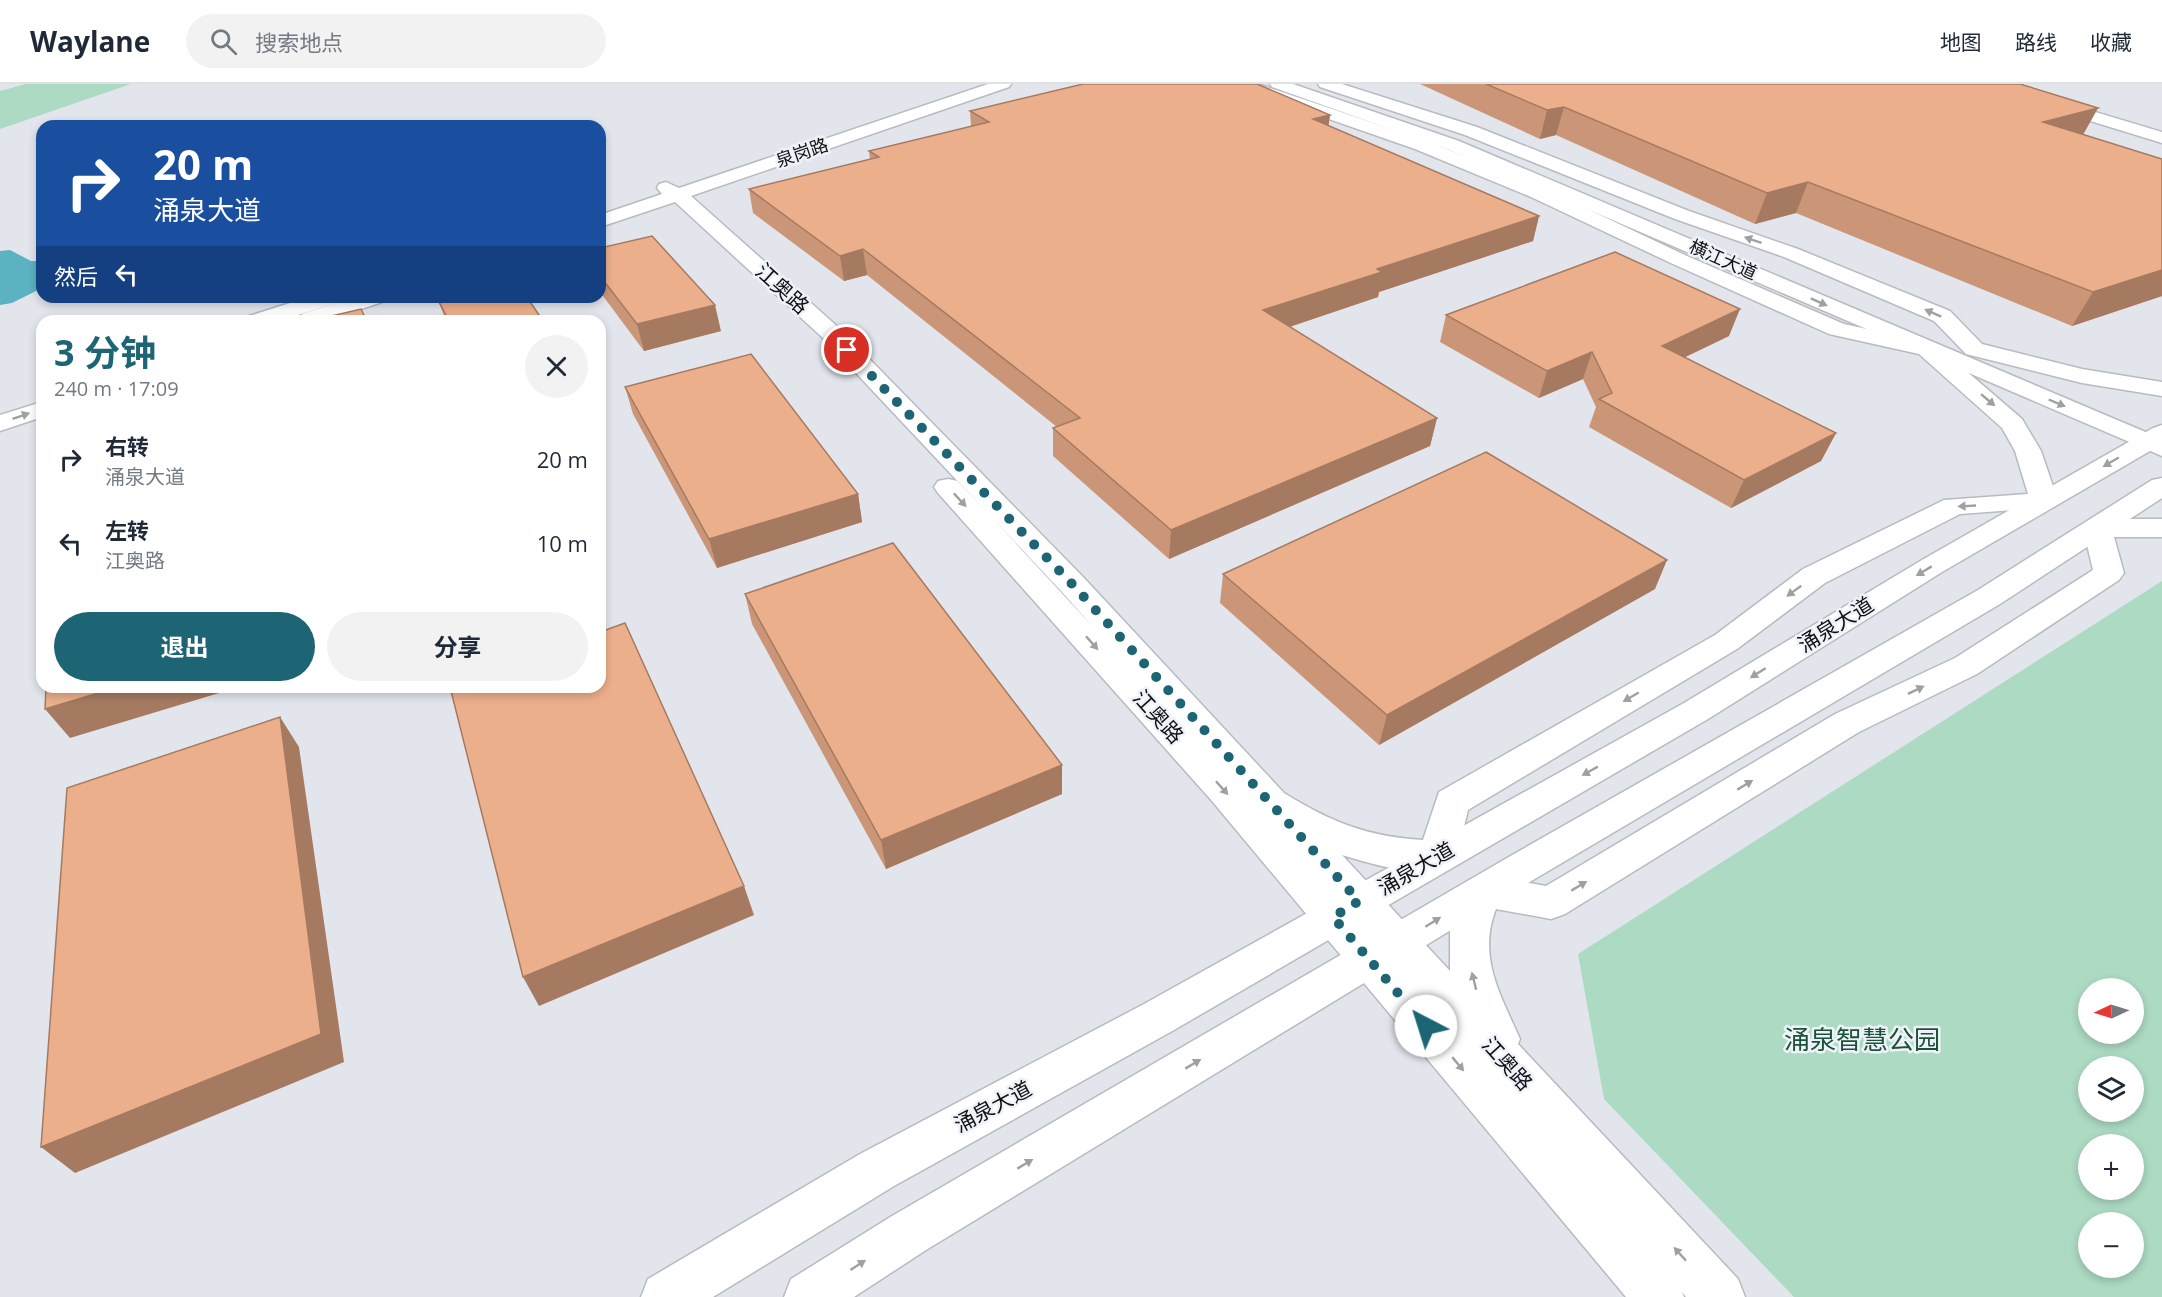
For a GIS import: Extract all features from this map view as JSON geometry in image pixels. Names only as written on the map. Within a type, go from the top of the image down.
[{"type":"street","name":"泉岗路","points":[[606,218],[664,194],[979,84]]},
{"type":"street","name":"泉岗路","points":[[606,208],[664,194],[1003,84]]},
{"type":"street","points":[[1244,84],[1421,146],[1538,193],[1680,260],[1837,329],[1927,349],[2013,424],[2028,451],[2044,501],[1954,506],[1814,576],[1726,642],[1452,802],[1438,856],[1398,855],[1361,848],[1306,826],[1267,800]]},
{"type":"street","name":"横江大道","points":[[1278,84],[1453,145],[1927,349],[2158,437]]},
{"type":"street","name":"横江大道","points":[[1297,84],[1465,141],[1974,349],[2158,437]]},
{"type":"street","points":[[1326,84],[1470,131],[1682,215],[1791,253],[1942,316],[1974,349],[2082,376],[2162,389]]},
{"type":"street","points":[[1986,84],[2162,138]]},
{"type":"street","points":[[2006,84],[2162,132]]},
{"type":"street","name":"江奥路","points":[[664,194],[831,333],[1073,585],[1267,800],[1346,909]]},
{"type":"street","name":"江奥路","points":[[664,194],[792,321],[1032,576],[1225,791],[1346,909],[1384,952],[1659,1297]]},
{"type":"street","points":[[276,315],[312,303]]},
{"type":"street","points":[[321,315],[356,303]]},
{"type":"street","points":[[0,405],[36,393]]},
{"type":"street","points":[[0,423],[36,411]]},
{"type":"street","name":"涌泉大道","points":[[666,1297],[877,1170],[1159,1017],[1696,711],[1932,566],[2158,437]]},
{"type":"street","points":[[809,1297],[909,1233],[1484,891],[1989,597],[2162,486]]},
{"type":"street","points":[[2097,528],[2162,528]]},
{"type":"street","points":[[1484,891],[1470,926],[1468,959],[1477,995],[1493,1029],[1530,1089]]},
{"type":"street","name":"江奥路","points":[[1384,952],[1530,1089],[1720,1297]]},
{"type":"green space","points":[[26,84],[131,84],[0,129],[0,91]]},
{"type":"green space","name":"涌泉智慧公园","points":[[2162,581],[2162,1297],[1794,1297],[1604,1099],[1578,954]]},
{"type":"water","points":[[10,250],[31,261],[36,261],[36,291],[12,303],[0,305],[0,251]]},
{"type":"building","points":[[1083,84],[1257,84],[1330,115],[1313,119],[1539,216],[1377,269],[1382,272],[1263,310],[1437,418],[1171,530],[1053,428],[1080,418],[863,249],[840,256],[749,189],[879,157],[869,151],[989,122],[970,111]]},
{"type":"building","points":[[1486,84],[2020,84],[2098,108],[2043,122],[2162,159],[2162,270],[2093,292],[1808,182],[1767,193],[1564,107],[1547,110]]},
{"type":"building","points":[[652,236],[715,305],[637,324],[606,284],[606,247]]},
{"type":"building","points":[[1615,252],[1740,309],[1662,346],[1836,433],[1744,480],[1599,399],[1612,393],[1592,352],[1547,371],[1446,315]]},
{"type":"building","points":[[440,303],[531,303],[539,315],[446,315]]},
{"type":"building","points":[[361,309],[364,315],[336,315]]},
{"type":"building","points":[[751,354],[858,494],[709,539],[625,387]]},
{"type":"building","points":[[1486,452],[1667,560],[1387,715],[1223,574]]},
{"type":"building","points":[[893,543],[1062,765],[881,840],[745,594]]},
{"type":"building","points":[[625,623],[744,886],[523,977],[452,693],[606,693],[606,630]]},
{"type":"building","points":[[46,693],[98,693],[45,709]]},
{"type":"building","points":[[280,717],[321,1034],[41,1147],[67,788]]},
{"type":"route","points":[[847,350],[1073,585],[1359,901],[1333,917],[1426,1026]]}]
